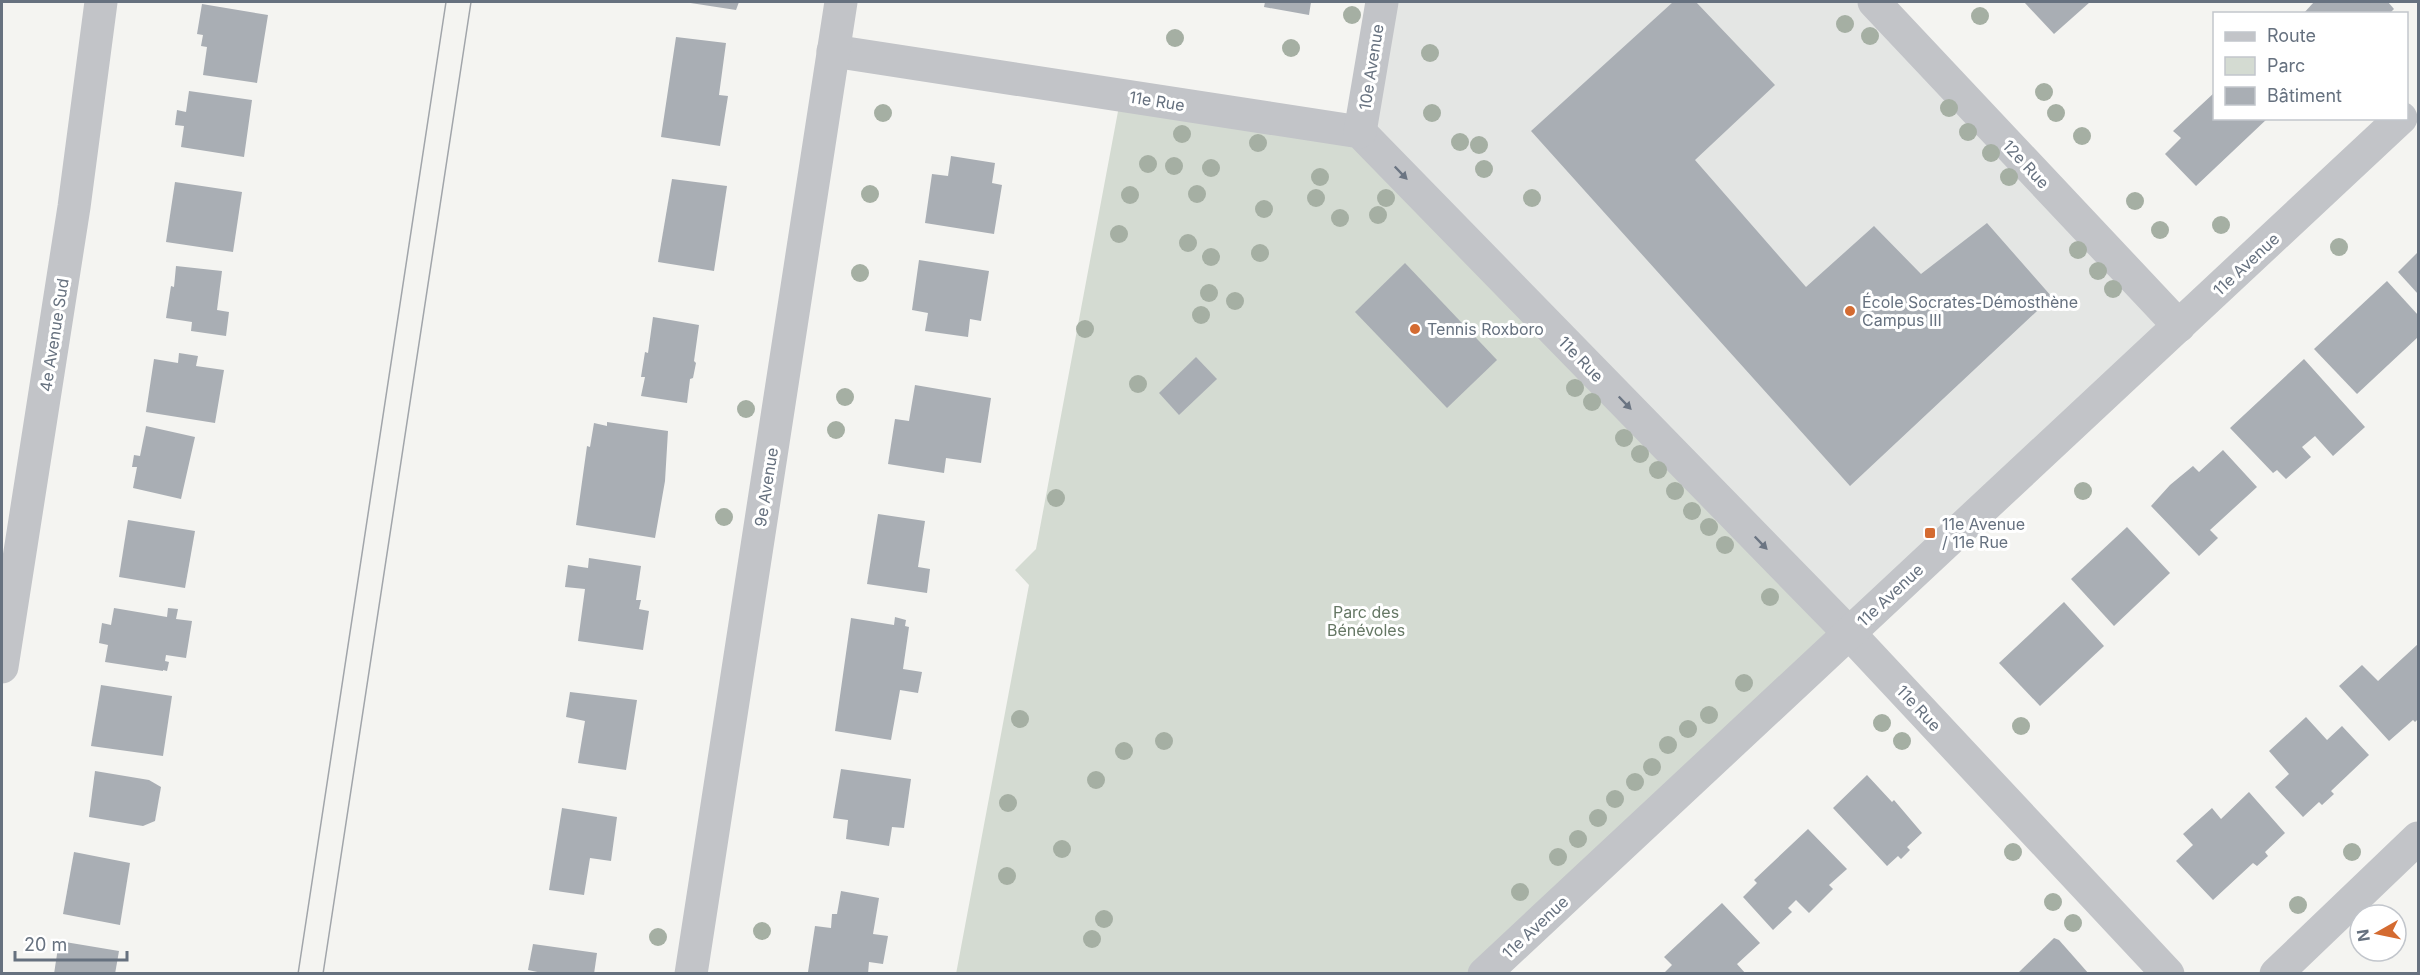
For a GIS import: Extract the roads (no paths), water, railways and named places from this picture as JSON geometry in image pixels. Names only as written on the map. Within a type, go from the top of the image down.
[{"type":"street","name":"4e Avenue Sud","points":[[2,667],[74,207],[102,2]]},
{"type":"street","name":"9e Avenue","points":[[691,974],[841,2]]},
{"type":"street","name":"10e Avenue","points":[[1360,132],[1382,2]]},
{"type":"street","name":"12e Rue","points":[[1874,2],[2179,326]]},
{"type":"street","name":"11e Rue","points":[[833,51],[1360,132],[1849,633],[2168,974]]},
{"type":"street","name":"11e Avenue","points":[[1484,974],[2399,120]]},
{"type":"street","points":[[2276,974],[2418,838]]},
{"type":"tram line","points":[[298,974],[446,2]]},
{"type":"tram line","points":[[323,974],[471,2]]},
{"type":"place","name":"École Socrates-Démosthène Campus III","points":[[1850,311]]},
{"type":"place","name":"Tennis Roxboro","points":[[1415,329]]},
{"type":"place","name":"11e Avenue / 11e Rue","points":[[1930,533]]},
{"type":"park label","name":"Parc des Bénévoles","points":[[1366,621]]}]
